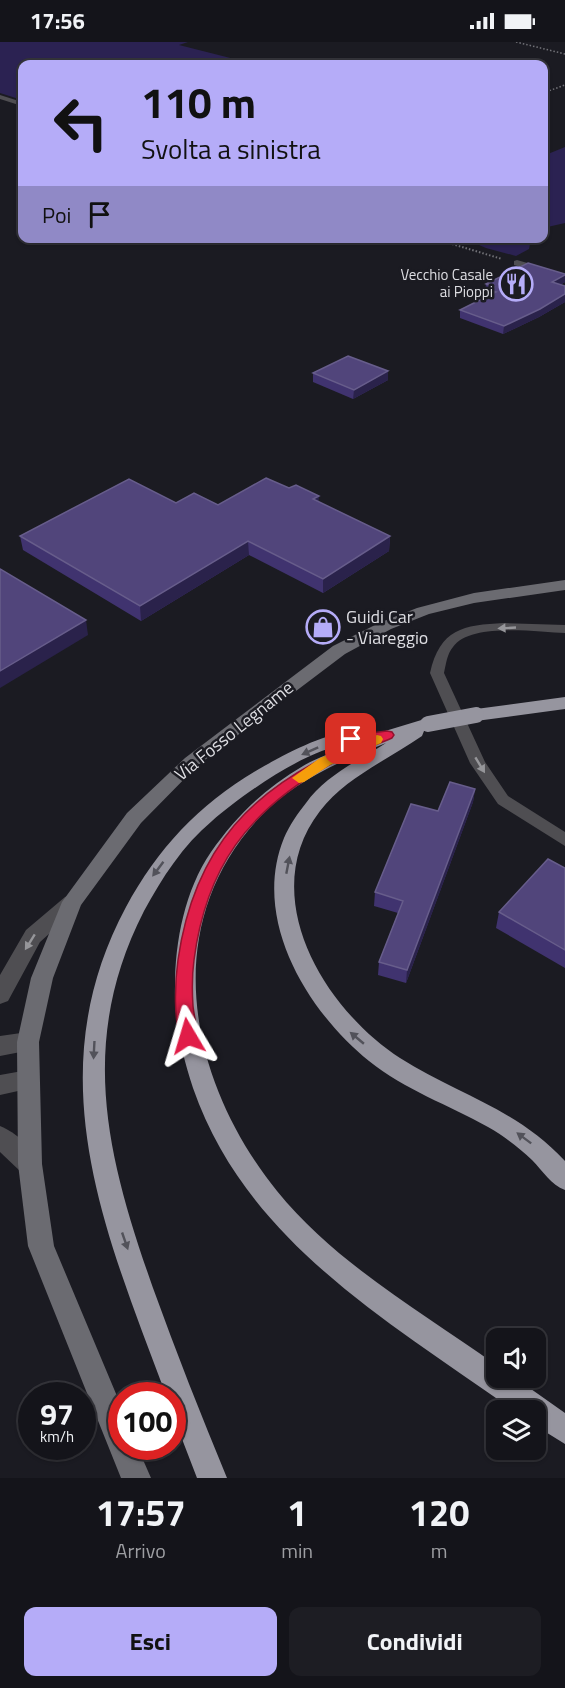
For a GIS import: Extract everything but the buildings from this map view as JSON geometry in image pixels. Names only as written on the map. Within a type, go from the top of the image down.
[{"type":"highway","points":[[565,703],[476,715],[387,735],[325,761],[280,790],[252,813],[216,861],[204,884],[189,936],[184,970],[184,1004],[196,1071],[213,1111],[245,1170],[269,1200],[331,1262],[565,1430]]},
{"type":"highway","points":[[429,724],[334,786],[307,814],[286,864],[285,890],[288,923],[294,948],[309,977],[349,1030],[377,1054],[402,1070],[499,1120],[537,1148],[565,1179]]},
{"type":"highway","points":[[212,1478],[147,1306],[109,1196],[92,1096],[96,1028],[104,987],[125,927],[146,886],[182,839],[207,813],[253,781],[332,741],[387,735]]},
{"type":"street","points":[[0,97],[18,103]]},
{"type":"street","name":"Via Fosso Legname","points":[[108,1411],[41,1246],[30,1164],[28,1042],[42,978],[72,902],[134,818],[191,762],[339,650],[385,626],[423,611],[474,598],[565,585]]},
{"type":"street","points":[[0,995],[33,936],[72,902]]},
{"type":"street","points":[[0,1046],[28,1042]]},
{"type":"street","points":[[0,1085],[28,1080]]},
{"type":"street","points":[[0,1137],[30,1164]]},
{"type":"street","name":"Via Fosso Legname","points":[[128,1460],[136,1478]]},
{"type":"lane","points":[[517,263],[565,278]]},
{"type":"lane","points":[[565,630],[514,627],[462,634],[450,641],[439,662],[437,673],[478,763],[502,800],[565,840]]},
{"type":"path","points":[[516,42],[565,54]]},
{"type":"path","points":[[548,91],[565,85]]},
{"type":"path","points":[[449,243],[517,263]]},
{"type":"shaded area","points":[[0,42],[188,42],[179,45],[238,60],[18,60],[18,99],[0,93]]},
{"type":"shaded area","points":[[565,147],[565,223],[548,227],[548,154]]},
{"type":"shaded area","points":[[474,243],[530,243],[529,249],[516,256]]},
{"type":"slow traffic","points":[[299,778],[325,761],[377,739]]},
{"type":"place","name":"Vecchio Casale ai Pioppi","points":[[516,284]]},
{"type":"place","name":"Guidi Car - Viareggio","points":[[323,627]]},
{"type":"route","points":[[188,1036],[184,1004],[184,970],[191,926],[204,884],[216,861],[239,828],[265,801],[325,761],[387,735],[351,739]]}]
